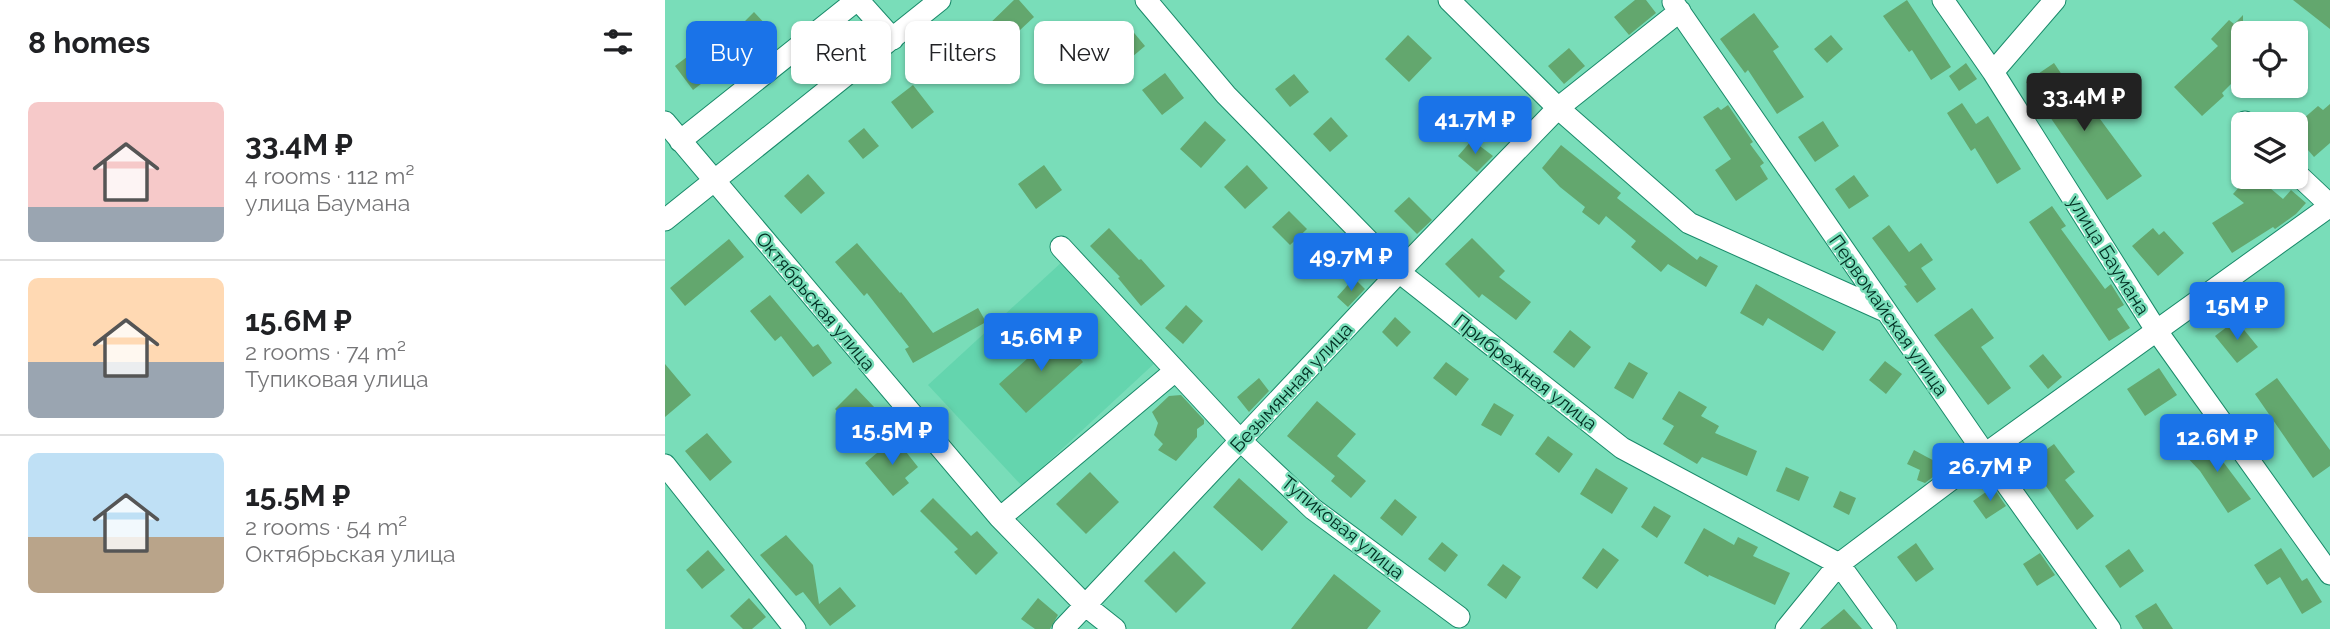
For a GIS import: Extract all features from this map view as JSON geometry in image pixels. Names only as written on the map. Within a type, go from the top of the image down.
[{"type":"street","points":[[680,141],[858,0],[893,39]]},
{"type":"street","points":[[665,220],[940,0]]},
{"type":"street","name":"Прибрежная улица","points":[[1146,0],[1226,95],[1399,272],[1622,448],[1839,564],[1886,629]]},
{"type":"street","points":[[1449,0],[1558,108],[1689,223],[1887,312]]},
{"type":"street","name":"улица Баумана","points":[[1943,0],[1993,72],[2156,330],[2330,575]]},
{"type":"street","points":[[1993,72],[2055,0]]},
{"type":"street","name":"Безымянная улица","points":[[1063,629],[1399,272],[1558,108],[1676,5]]},
{"type":"street","name":"Первомайская улица","points":[[1676,5],[1985,454],[2110,629]]},
{"type":"street","name":"Октябрьская улица","points":[[665,122],[1000,518],[1086,606],[1115,629]]},
{"type":"street","points":[[1786,629],[1839,564],[1985,454],[2330,205],[2308,184]]},
{"type":"street","name":"Тупиковая улица","points":[[1061,247],[1241,441],[1313,509],[1459,617]]},
{"type":"street","points":[[1000,518],[1175,371]]},
{"type":"street","points":[[665,465],[795,629]]},
{"type":"shaded area","points":[[1063,261],[1157,361],[1022,486],[928,385]]},
{"type":"building","points":[[1014,0],[1019,0],[1034,17],[1020,30],[1020,21],[992,21]]},
{"type":"building","points":[[1635,0],[1646,0],[1656,13],[1629,35],[1614,17]]},
{"type":"building","points":[[1907,0],[1951,67],[1931,80],[1912,50],[1909,52],[1883,16]]},
{"type":"building","points":[[2293,0],[2330,0],[2330,29]]},
{"type":"building","points":[[754,12],[762,21],[745,21]]},
{"type":"building","points":[[1754,13],[1779,47],[1773,51],[1804,97],[1777,114],[1748,70],[1745,73],[1720,39]]},
{"type":"building","points":[[2229,20],[2231,84],[2222,93],[2224,96],[2202,116],[2174,87],[2218,46],[2211,39]]},
{"type":"building","points":[[1134,33],[1145,46],[1134,55]]},
{"type":"building","points":[[1408,35],[1432,58],[1409,82],[1385,59]]},
{"type":"building","points":[[1831,35],[1843,49],[1827,63],[1814,49]]},
{"type":"building","points":[[1569,48],[1585,66],[1564,84],[1548,66]]},
{"type":"building","points":[[686,58],[686,81],[675,66]]},
{"type":"building","points":[[1966,63],[1977,79],[1959,91],[1949,76]]},
{"type":"building","points":[[2054,63],[2081,103],[2086,100],[2142,176],[2107,200],[2026,82]]},
{"type":"building","points":[[1165,73],[1184,98],[1162,115],[1142,90]]},
{"type":"building","points":[[1294,74],[1309,92],[1290,107],[1275,89]]},
{"type":"building","points":[[688,84],[701,84],[693,90]]},
{"type":"building","points":[[913,85],[934,112],[912,129],[891,102]]},
{"type":"building","points":[[1509,96],[1531,117],[1511,137],[1490,115]]},
{"type":"building","points":[[1962,103],[1976,124],[1988,116],[2021,169],[1997,184],[1975,148],[1971,151],[1947,113]]},
{"type":"building","points":[[2330,104],[2330,143],[2314,157],[2308,150],[2308,115],[2318,106],[2323,110]]},
{"type":"building","points":[[1728,105],[1753,142],[1750,144],[1764,163],[1760,166],[1768,179],[1736,201],[1715,170],[1731,159],[1703,117],[1718,107],[1721,110]]},
{"type":"building","points":[[1331,117],[1348,136],[1330,152],[1313,134]]},
{"type":"building","points":[[1205,121],[1226,140],[1201,168],[1180,149]]},
{"type":"building","points":[[1823,121],[1839,146],[1815,162],[1798,137]]},
{"type":"building","points":[[864,128],[879,146],[863,159],[848,141]]},
{"type":"building","points":[[1472,140],[1493,156],[1477,172],[1458,156]]},
{"type":"building","points":[[1561,145],[1621,193],[1617,198],[1697,260],[1700,256],[1718,266],[1706,287],[1668,264],[1661,272],[1631,247],[1636,241],[1606,216],[1599,225],[1582,212],[1585,207],[1542,168]]},
{"type":"building","points":[[1044,165],[1062,190],[1036,209],[1018,184]]},
{"type":"building","points":[[1247,165],[1268,188],[1245,209],[1224,187]]},
{"type":"building","points":[[808,174],[825,193],[801,214],[784,196]]},
{"type":"building","points":[[1854,175],[1869,196],[1849,209],[1835,189]]},
{"type":"building","points":[[2237,189],[2271,189],[2283,199],[2291,190],[2306,203],[2275,229],[2273,227],[2232,253],[2212,223],[2244,203],[2233,194]]},
{"type":"building","points":[[1409,197],[1432,220],[1417,234],[1394,211]]},
{"type":"building","points":[[2052,206],[2066,226],[2061,229],[2105,289],[2111,284],[2124,305],[2117,309],[2130,328],[2109,341],[2029,222]]},
{"type":"building","points":[[1289,211],[1307,229],[1290,245],[1272,227]]},
{"type":"building","points":[[1889,225],[1909,252],[1921,243],[1933,260],[1921,268],[1936,289],[1917,303],[1872,238]]},
{"type":"building","points":[[1109,228],[1165,286],[1141,306],[1118,278],[1120,277],[1090,246]]},
{"type":"building","points":[[2153,228],[2159,235],[2164,231],[2184,253],[2158,276],[2132,246]]},
{"type":"building","points":[[1472,238],[1505,271],[1499,277],[1531,302],[1516,320],[1482,294],[1479,298],[1445,264]]},
{"type":"building","points":[[729,239],[744,257],[685,306],[670,288]]},
{"type":"building","points":[[857,243],[933,333],[978,308],[986,322],[913,363],[905,349],[909,347],[867,293],[864,296],[835,262]]},
{"type":"building","points":[[1354,278],[1365,289],[1348,307],[1337,297]]},
{"type":"building","points":[[1756,284],[1836,332],[1823,351],[1768,318],[1763,326],[1740,313]]},
{"type":"building","points":[[770,295],[813,347],[818,344],[832,363],[813,377],[781,336],[775,341],[750,311]]},
{"type":"building","points":[[1186,305],[1203,321],[1183,344],[1165,328]]},
{"type":"building","points":[[1972,308],[1994,338],[1981,347],[2011,388],[1988,405],[1934,335]]},
{"type":"building","points":[[1395,317],[1411,332],[1397,347],[1382,332]]},
{"type":"building","points":[[2236,320],[2258,347],[2237,363],[2215,336]]},
{"type":"building","points":[[1570,330],[1591,347],[1574,368],[1553,352]]},
{"type":"building","points":[[1056,333],[1083,362],[1026,413],[999,384]]},
{"type":"building","points":[[2043,354],[2062,377],[2048,389],[2029,366]]},
{"type":"building","points":[[1885,361],[1902,374],[1886,394],[1869,380]]},
{"type":"building","points":[[1446,362],[1469,379],[1456,396],[1433,378]]},
{"type":"building","points":[[1629,362],[1648,373],[1633,399],[1614,388]]},
{"type":"building","points":[[665,364],[691,395],[665,417]]},
{"type":"building","points":[[2159,368],[2177,395],[2145,416],[2127,389]]},
{"type":"building","points":[[1259,378],[1269,391],[1249,412],[1237,397]]},
{"type":"building","points":[[2277,378],[2330,450],[2330,466],[2313,478],[2255,394]]},
{"type":"building","points":[[856,388],[875,408],[854,428],[835,409]]},
{"type":"building","points":[[1679,391],[1707,407],[1701,416],[1719,426],[1715,433],[1757,451],[1747,476],[1702,457],[1697,464],[1663,444],[1674,426],[1662,419]]},
{"type":"building","points":[[1181,395],[1204,420],[1204,424],[1197,429],[1197,437],[1176,461],[1158,450],[1163,444],[1154,435],[1158,423],[1152,412],[1169,396]]},
{"type":"building","points":[[1317,401],[1356,434],[1337,456],[1366,481],[1351,498],[1331,481],[1335,476],[1287,436]]},
{"type":"building","points":[[1494,403],[1514,415],[1501,436],[1481,425]]},
{"type":"building","points":[[707,433],[732,462],[710,481],[685,451]]},
{"type":"building","points":[[2203,435],[2251,499],[2228,513],[2200,471],[2182,452]]},
{"type":"building","points":[[1548,436],[1573,454],[1559,473],[1535,454]]},
{"type":"building","points":[[895,438],[918,467],[905,478],[909,483],[893,496],[865,463]]},
{"type":"building","points":[[2054,444],[2075,472],[2065,480],[2094,516],[2077,530],[2029,462]]},
{"type":"building","points":[[1914,450],[1946,467],[1925,483],[1917,480],[1920,470],[1907,464]]},
{"type":"building","points":[[1786,467],[1809,477],[1799,501],[1776,491]]},
{"type":"building","points":[[1596,468],[1628,488],[1612,514],[1580,494]]},
{"type":"building","points":[[1090,472],[1119,502],[1086,534],[1056,504]]},
{"type":"building","points":[[1239,478],[1288,522],[1262,551],[1213,507]]},
{"type":"building","points":[[1993,487],[2006,506],[1986,519],[1973,501]]},
{"type":"building","points":[[1840,491],[1856,498],[1849,515],[1833,507]]},
{"type":"building","points":[[933,498],[971,536],[977,531],[998,553],[976,575],[954,552],[958,549],[920,511]]},
{"type":"building","points":[[1395,499],[1417,517],[1402,536],[1380,518]]},
{"type":"building","points":[[1654,506],[1671,516],[1657,538],[1641,527]]},
{"type":"building","points":[[1704,528],[1734,545],[1738,537],[1758,547],[1753,556],[1790,573],[1775,605],[1709,575],[1708,577],[1684,563]]},
{"type":"building","points":[[786,535],[813,565],[819,604],[840,587],[856,606],[830,626],[803,592],[796,596],[760,555]]},
{"type":"building","points":[[1442,542],[1458,555],[1445,572],[1428,559]]},
{"type":"building","points":[[1916,543],[1934,569],[1916,582],[1897,557]]},
{"type":"building","points":[[1603,548],[1619,560],[1597,589],[1582,578]]},
{"type":"building","points":[[2281,548],[2302,581],[2307,578],[2322,602],[2302,614],[2280,577],[2267,585],[2254,565]]},
{"type":"building","points":[[2129,549],[2144,571],[2120,588],[2105,566]]},
{"type":"building","points":[[708,550],[725,570],[702,589],[686,570]]},
{"type":"building","points":[[1174,551],[1206,583],[1176,613],[1144,581]]},
{"type":"building","points":[[2040,553],[2055,575],[2037,586],[2023,564]]},
{"type":"building","points":[[1503,564],[1521,577],[1506,599],[1487,585]]},
{"type":"building","points":[[1334,574],[1381,611],[1367,629],[1291,629]]},
{"type":"building","points":[[749,598],[766,617],[752,629],[743,629],[730,616]]},
{"type":"building","points":[[1038,598],[1058,615],[1050,629],[1035,629],[1021,619]]},
{"type":"building","points":[[2156,603],[2173,629],[2143,629],[2135,616]]},
{"type":"building","points":[[1844,609],[1862,629],[1820,629]]}]
